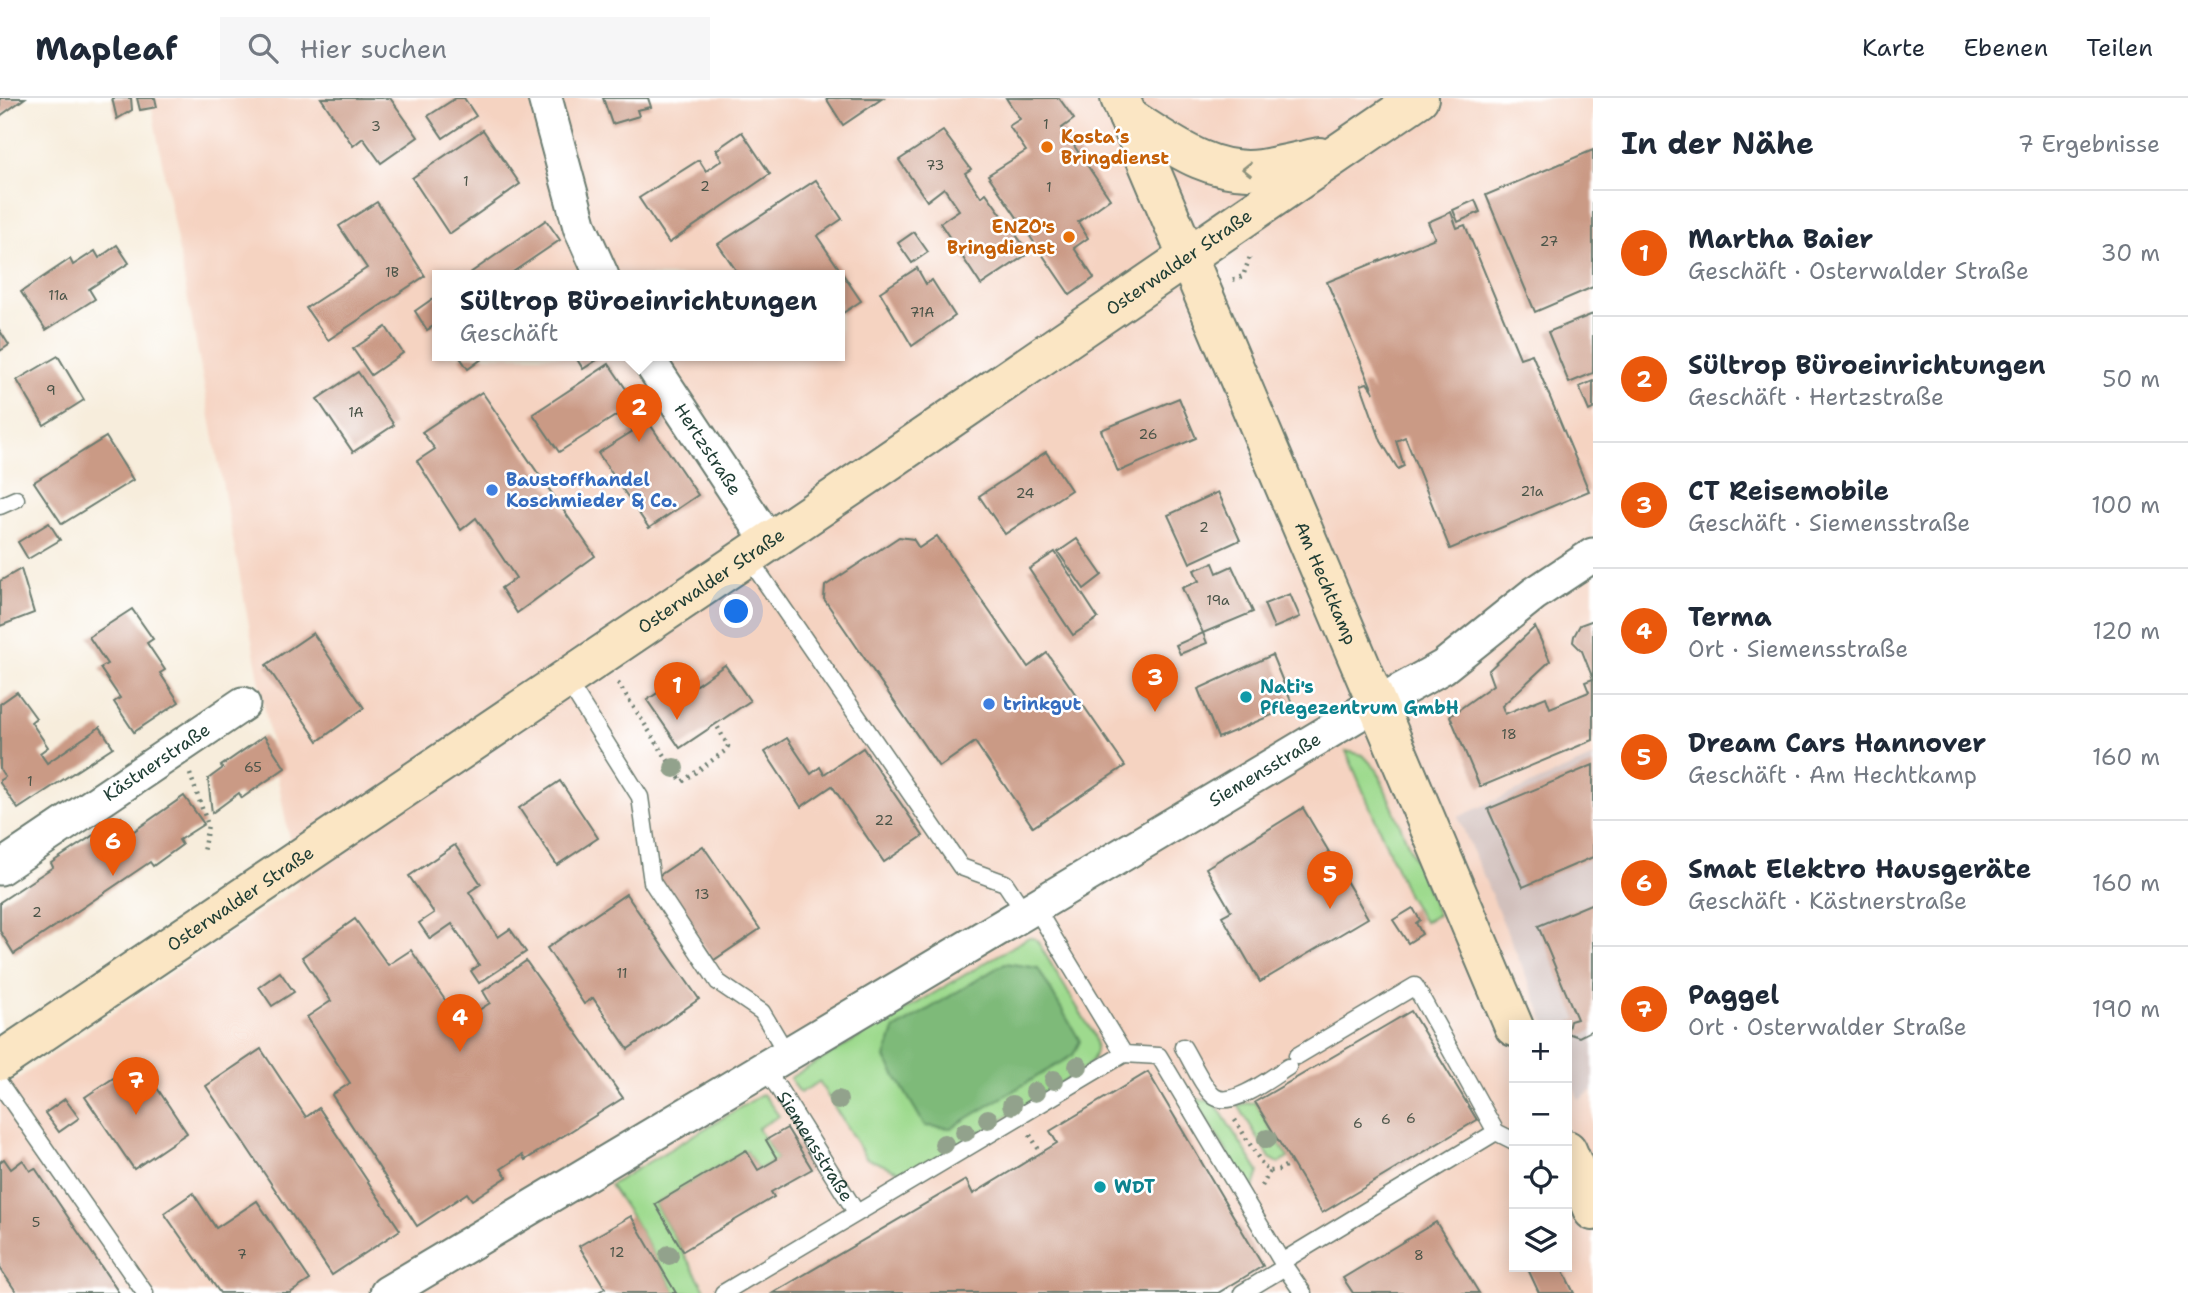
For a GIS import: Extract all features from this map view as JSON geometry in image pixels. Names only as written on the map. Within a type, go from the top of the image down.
[{"type":"street","points":[[545,98],[580,227],[599,270]]},
{"type":"street","name":"Osterwalder Straße","points":[[0,1061],[759,549],[1419,98]]},
{"type":"street","points":[[1124,107],[1189,154],[1214,166],[1259,169],[1338,152]]},
{"type":"street","name":"Am Hechtkamp","points":[[1124,107],[1511,1020]]},
{"type":"street","name":"Hertzstraße","points":[[649,361],[759,549]]},
{"type":"street","name":"Siemensstraße","points":[[387,1293],[776,1070],[1030,910],[1443,667],[1534,594],[1593,555]]},
{"type":"street","name":"Kästnerstraße","points":[[0,868],[243,704]]},
{"type":"street","points":[[1572,1162],[1593,1211]]},
{"type":"lane","points":[[0,506],[16,499]]},
{"type":"lane","points":[[759,549],[961,867],[1006,883],[1030,910],[1124,1054],[1159,1056],[1303,1293]]},
{"type":"lane","points":[[566,679],[640,797],[652,882],[718,982],[762,1012],[776,1070]]},
{"type":"lane","points":[[1183,1047],[1213,1097],[1224,1101],[1236,1099],[1416,986],[1496,1132],[1509,1138]]},
{"type":"lane","name":"Siemensstraße","points":[[776,1070],[856,1212],[1124,1054]]},
{"type":"lane","points":[[0,1084],[145,1293]]},
{"type":"lane","points":[[1242,1293],[1496,1132]]},
{"type":"lane","points":[[723,1293],[856,1212]]},
{"type":"path","points":[[612,673],[682,782],[728,746],[716,724]]},
{"type":"path","points":[[180,747],[208,825],[203,852]]},
{"type":"path","points":[[1224,1101],[1264,1167],[1270,1171],[1278,1170],[1291,1163]]},
{"type":"shaded area","points":[[150,98],[1593,98],[1593,1293],[0,1293],[0,1091],[298,886]]},
{"type":"shaded area","points":[[1593,757],[1593,1090],[1579,1100],[1572,1084],[1572,1020],[1545,1020],[1458,817]]},
{"type":"green space","points":[[1346,751],[1363,755],[1377,770],[1438,915],[1424,922],[1408,896]]},
{"type":"green space","points":[[1029,937],[1036,939],[1094,1035],[1094,1057],[1085,1068],[910,1176],[866,1158],[819,1082],[800,1093],[790,1078]]},
{"type":"green space","points":[[1005,963],[1038,968],[1080,1041],[1073,1055],[951,1128],[925,1126],[885,1058],[894,1030]]},
{"type":"green space","points":[[763,1094],[779,1116],[758,1128],[777,1159],[758,1170],[746,1150],[655,1204],[707,1293],[676,1293],[610,1185]]},
{"type":"green space","points":[[1193,1097],[1215,1103],[1259,1172],[1254,1187],[1250,1189]]},
{"type":"green space","points":[[1255,1102],[1288,1158],[1279,1163],[1270,1158],[1238,1105]]},
{"type":"building","points":[[0,98],[25,98],[0,116]]},
{"type":"building","points":[[112,98],[131,98],[132,110],[117,119]]},
{"type":"building","points":[[137,98],[155,98],[157,107],[140,110]]},
{"type":"building","points":[[321,98],[390,98],[418,137],[381,163],[363,138],[353,146]]},
{"type":"building","points":[[456,98],[464,98],[476,116],[443,138],[428,116]]},
{"type":"building","points":[[603,98],[648,98],[651,107],[637,110],[639,116],[612,124]]},
{"type":"building","points":[[826,98],[883,98],[843,125]]},
{"type":"building","points":[[1006,98],[1059,98],[1074,119],[1062,128],[1110,199],[1078,222],[1088,238],[1074,248],[1094,278],[1070,295],[988,175],[1026,151],[1009,126],[1020,119]]},
{"type":"building","points":[[483,130],[520,184],[449,234],[412,178]]},
{"type":"building","points":[[943,131],[971,169],[965,173],[981,197],[986,193],[1029,253],[981,285],[940,223],[959,210],[944,188],[927,201],[899,160]]},
{"type":"building","points":[[742,132],[770,174],[669,243],[639,198],[699,160],[706,171],[722,160],[716,150]]},
{"type":"building","points":[[1593,150],[1593,287],[1535,312],[1486,195]]},
{"type":"building","points":[[816,180],[842,219],[817,236],[840,270],[736,270],[718,244]]},
{"type":"building","points":[[1475,200],[1480,212],[1458,222],[1453,210]]},
{"type":"building","points":[[377,202],[425,276],[328,340],[306,308],[367,268],[339,226]]},
{"type":"building","points":[[1451,212],[1457,228],[1465,225],[1520,358],[1532,354],[1589,491],[1450,549],[1405,437],[1396,441],[1404,466],[1398,469],[1381,441],[1361,385],[1367,383],[1374,393],[1327,282],[1435,238],[1428,222]]},
{"type":"building","points":[[546,220],[560,240],[516,270],[475,270]]},
{"type":"building","points":[[914,232],[928,252],[912,263],[898,243]]},
{"type":"building","points":[[117,245],[129,263],[89,289],[95,299],[46,330],[21,292],[70,259],[73,265],[95,251],[99,258]]},
{"type":"building","points":[[917,268],[926,284],[932,280],[955,316],[912,346],[880,292]]},
{"type":"building","points":[[845,277],[861,301],[845,312]]},
{"type":"building","points":[[432,299],[432,327],[427,330],[415,311]]},
{"type":"building","points":[[1593,314],[1593,373],[1569,383],[1548,332]]},
{"type":"building","points":[[386,327],[403,353],[371,375],[353,349]]},
{"type":"building","points":[[0,331],[9,345],[0,351]]},
{"type":"building","points":[[58,356],[84,400],[44,425],[17,380]]},
{"type":"building","points":[[462,361],[479,361],[468,369]]},
{"type":"building","points":[[578,361],[595,361],[583,369]]},
{"type":"building","points":[[609,364],[698,495],[649,528],[598,453],[633,431],[620,413],[559,452],[533,414]]},
{"type":"building","points":[[358,372],[394,425],[353,452],[317,399]]},
{"type":"building","points":[[1593,381],[1593,409],[1589,411],[1579,387]]},
{"type":"building","name":"Baustoffhandel Koschmieder & Co.","points":[[482,392],[595,556],[517,613],[501,588],[516,578],[476,518],[461,530],[417,461],[435,449],[422,432]]},
{"type":"building","points":[[1179,398],[1196,438],[1118,472],[1101,430]]},
{"type":"building","points":[[106,437],[133,480],[62,524],[34,482]]},
{"type":"building","points":[[1046,452],[1071,490],[1005,534],[979,496]]},
{"type":"building","points":[[1218,492],[1240,540],[1190,563],[1168,515]]},
{"type":"building","points":[[49,523],[60,540],[28,559],[18,542]]},
{"type":"building","name":"trinkgut","points":[[937,536],[1028,667],[1047,653],[1125,766],[1033,827],[975,742],[939,767],[824,599],[825,586],[899,537],[913,539],[919,548]]},
{"type":"building","points":[[1077,539],[1102,575],[1084,589],[1058,552]]},
{"type":"building","points":[[1055,552],[1098,618],[1073,635],[1029,569]]},
{"type":"building","points":[[1213,563],[1217,573],[1232,566],[1253,612],[1203,633],[1182,588],[1199,581],[1194,570]]},
{"type":"building","points":[[21,569],[34,613],[0,626],[0,581]]},
{"type":"building","points":[[1290,594],[1300,617],[1274,628],[1264,604]]},
{"type":"building","points":[[132,609],[153,639],[147,643],[165,670],[160,673],[179,702],[134,732],[114,702],[120,698],[100,668],[107,664],[89,637]]},
{"type":"building","points":[[1591,621],[1593,679],[1582,651],[1573,642],[1580,625]]},
{"type":"building","points":[[1535,627],[1550,661],[1502,706],[1505,714],[1546,697],[1550,708],[1589,692],[1585,682],[1593,679],[1593,740],[1480,787],[1450,716],[1493,685],[1488,671]]},
{"type":"building","points":[[313,633],[364,708],[318,741],[266,665]]},
{"type":"building","points":[[1203,633],[1207,643],[1180,654],[1176,645]]},
{"type":"building","name":"Nati's Pflegezentrum GmbH","points":[[1272,655],[1293,706],[1218,738],[1198,689]]},
{"type":"building","points":[[725,665],[750,701],[680,748],[647,700],[668,686],[676,699]]},
{"type":"building","points":[[17,692],[36,718],[31,722],[48,747],[40,753],[47,763],[100,727],[113,747],[18,809],[0,783],[5,777],[0,769],[0,704]]},
{"type":"building","points":[[264,736],[285,768],[242,798],[239,793],[212,813],[208,779],[223,768],[221,766]]},
{"type":"building","points":[[787,738],[811,774],[820,767],[824,774],[863,748],[923,836],[884,862],[832,786],[801,807],[765,752]]},
{"type":"building","points":[[1593,765],[1593,857],[1523,887],[1488,809]]},
{"type":"building","points":[[560,781],[598,838],[557,865],[519,808]]},
{"type":"building","points":[[184,796],[204,824],[179,840],[182,845],[153,866],[150,862],[14,954],[0,931],[0,902],[53,867],[51,863],[121,817],[131,833]]},
{"type":"building","points":[[1303,808],[1368,918],[1260,982],[1222,916],[1231,911],[1206,868]]},
{"type":"building","points":[[455,845],[481,884],[469,892],[498,937],[510,929],[526,952],[479,983],[471,971],[479,965],[452,924],[430,939],[419,923],[434,913],[409,876]]},
{"type":"building","points":[[703,846],[760,929],[714,960],[657,877]]},
{"type":"building","points":[[626,894],[699,999],[628,1049],[593,998],[584,1004],[547,948]]},
{"type":"building","points":[[1593,903],[1593,1030],[1579,1037],[1572,1035],[1572,1020],[1577,1019],[1538,926]]},
{"type":"building","points":[[1413,908],[1420,920],[1416,923],[1422,934],[1408,943],[1393,920]]},
{"type":"building","points":[[355,919],[388,965],[411,950],[460,1022],[490,1003],[483,991],[526,961],[623,1098],[525,1160],[522,1155],[501,1169],[507,1177],[472,1200],[467,1193],[417,1226],[332,1095],[350,1083],[307,1017],[331,1001],[302,957]]},
{"type":"building","points":[[280,972],[294,992],[272,1006],[259,987]]},
{"type":"building","points":[[1411,1011],[1477,1120],[1322,1213],[1255,1102]]},
{"type":"building","points":[[261,1049],[306,1117],[319,1108],[400,1230],[332,1275],[206,1086]]},
{"type":"building","points":[[139,1061],[187,1133],[134,1169],[85,1097]]},
{"type":"building","name":"WDT","points":[[1148,1072],[1263,1266],[1218,1293],[773,1293],[966,1180],[973,1194],[1057,1143],[1050,1131]]},
{"type":"building","points":[[65,1099],[79,1118],[59,1132],[45,1113]]},
{"type":"building","points":[[787,1128],[812,1169],[771,1192],[774,1197],[683,1251],[655,1204],[746,1150],[758,1170],[777,1159],[766,1140]]},
{"type":"building","points":[[4,1159],[11,1169],[23,1160],[30,1171],[35,1168],[119,1293],[17,1293],[0,1268],[0,1162]]},
{"type":"building","points":[[193,1193],[216,1228],[257,1201],[310,1280],[290,1293],[220,1293],[164,1213]]},
{"type":"building","points":[[631,1216],[676,1293],[597,1293],[605,1288],[579,1246]]},
{"type":"building","points":[[1436,1222],[1479,1293],[1353,1293],[1343,1278]]},
{"type":"building","points":[[1529,1272],[1564,1272],[1574,1293],[1539,1293]]},
{"type":"place","name":"Kosta´s Bringdienst","points":[[1047,147]]},
{"type":"place","name":"ENZO's Bringdienst","points":[[1069,237]]},
{"type":"place","name":"Sültrop Büroeinrichtungen","points":[[639,442]]},
{"type":"place","name":"Baustoffhandel Koschmieder & Co.","points":[[492,490]]},
{"type":"place","name":"Nati's Pflegezentrum GmbH","points":[[1246,697]]},
{"type":"place","name":"trinkgut","points":[[989,704]]},
{"type":"place","name":"CT Reisemobile","points":[[1155,712]]},
{"type":"place","name":"Martha Baier","points":[[677,720]]},
{"type":"place","name":"Smat Elektro Hausgeräte","points":[[113,876]]},
{"type":"place","name":"Dream Cars Hannover","points":[[1330,909]]},
{"type":"place","name":"Terma","points":[[460,1052]]},
{"type":"place","name":"Paggel","points":[[136,1115]]},
{"type":"place","name":"WDT","points":[[1100,1187]]}]
